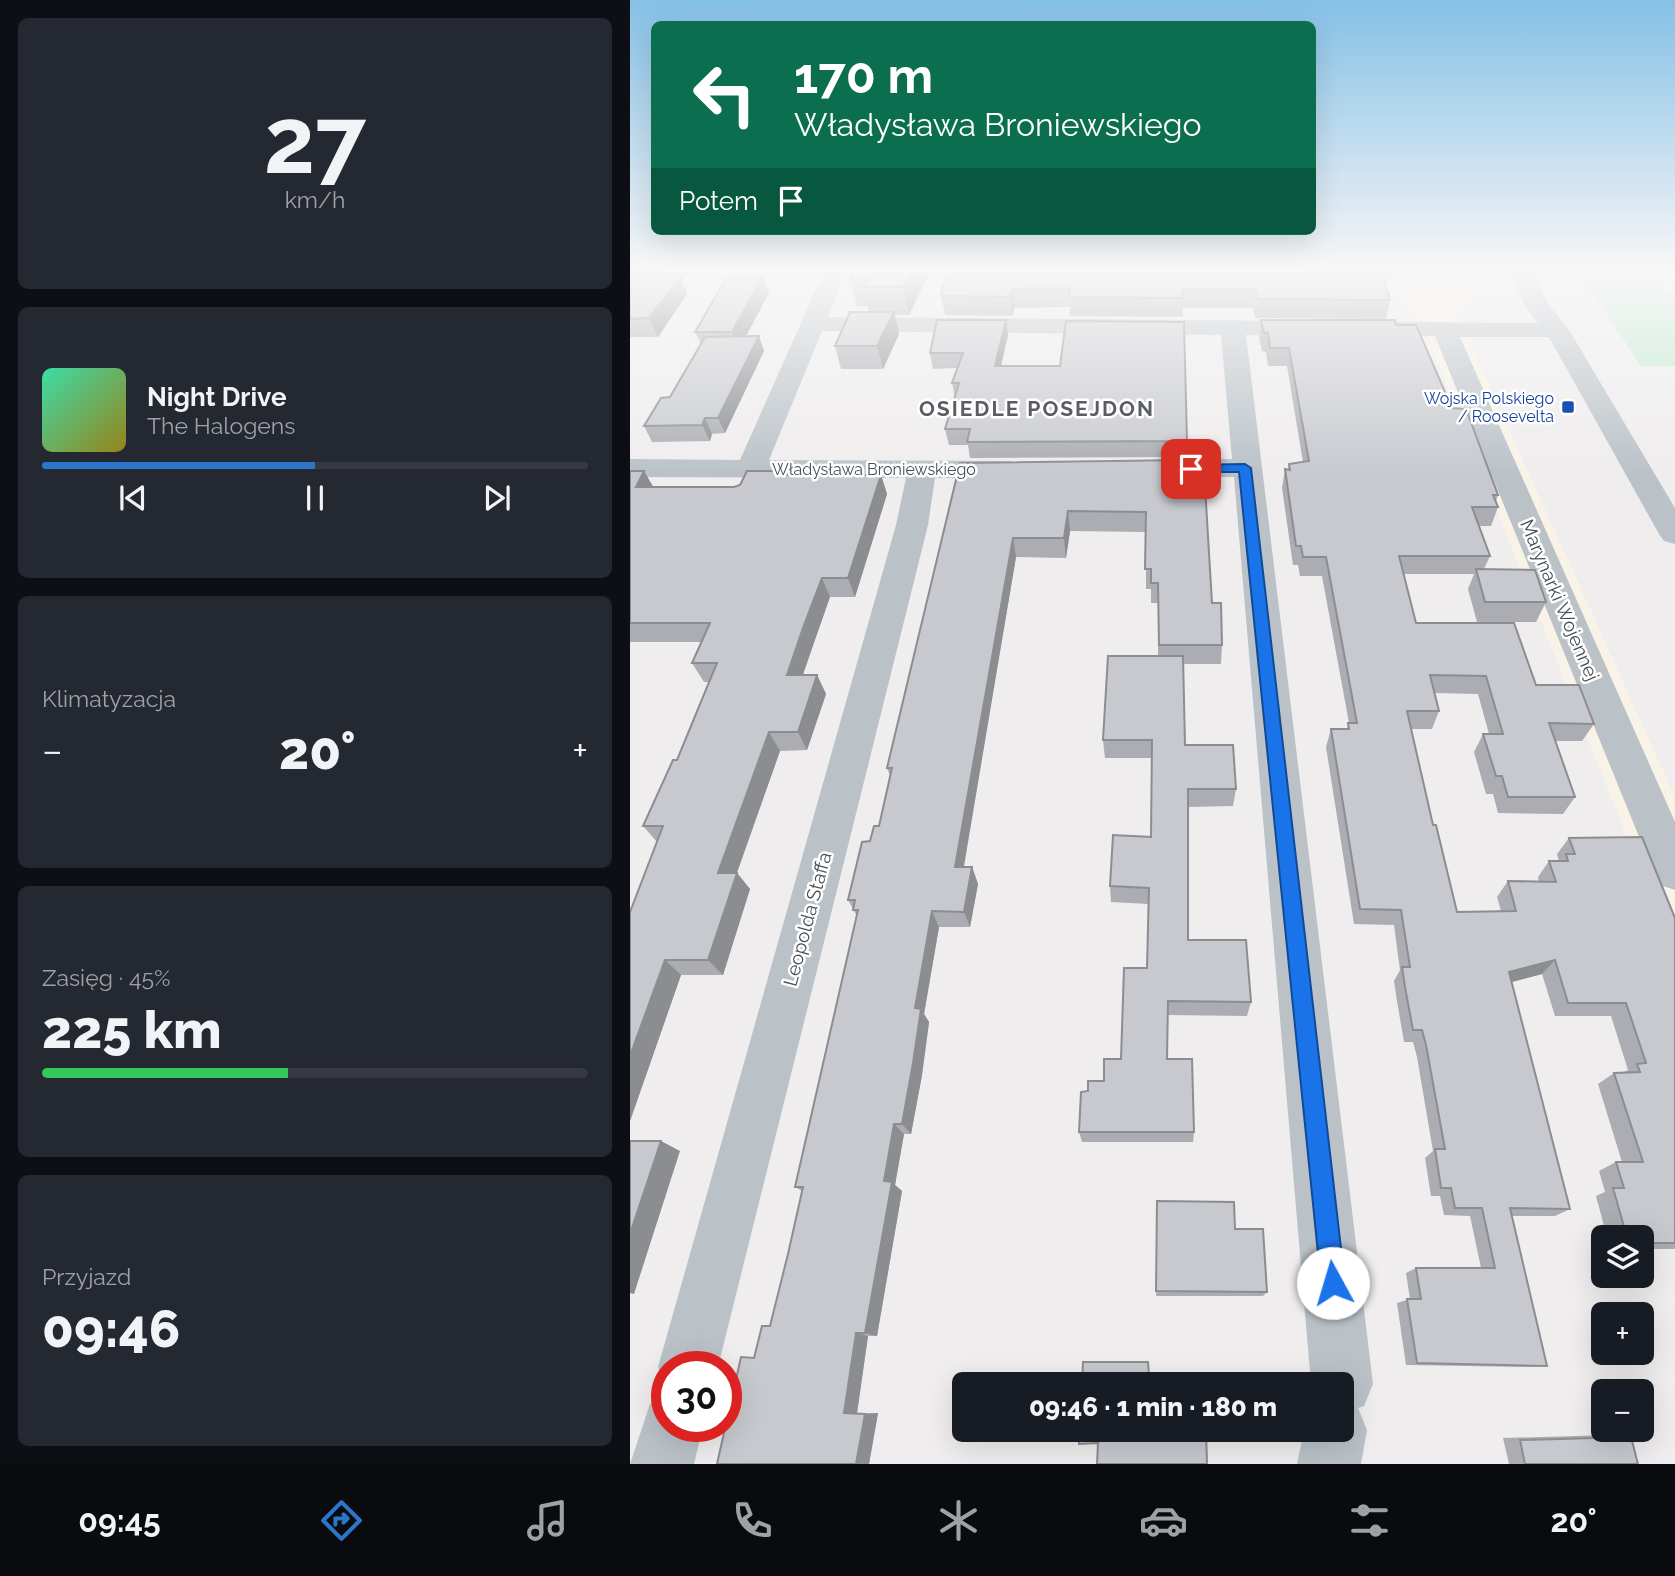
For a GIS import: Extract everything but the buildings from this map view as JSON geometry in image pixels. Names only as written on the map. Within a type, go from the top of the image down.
[{"type":"street","points":[[751,468],[807,337]]},
{"type":"street","points":[[1234,337],[1245,468],[1341,1372]]},
{"type":"street","name":"Marynarki Wojennej","points":[[1448,337],[1675,871]]},
{"type":"street","points":[[1562,337],[1675,534]]},
{"type":"street","name":"Władysława Broniewskiego","points":[[630,468],[1043,470]]},
{"type":"street","points":[[1110,469],[1245,468]]},
{"type":"street","name":"Leopolda Staffa","points":[[692,1351],[912,525],[922,471]]},
{"type":"street","points":[[662,1464],[668,1442]]},
{"type":"street","points":[[1329,1464],[1333,1442]]},
{"type":"shaded area","points":[[1426,337],[1468,337],[1675,797],[1675,958]]},
{"type":"green space","points":[[1622,337],[1675,337],[1675,366],[1641,366]]},
{"type":"place","name":"Wojska Polskiego / Roosevelta","points":[[1568,407]]},
{"type":"district","name":"OSIEDLE POSEJDON","points":[[1037,408]]},
{"type":"route","points":[[1191,469],[1245,468],[1333,1283]]}]
